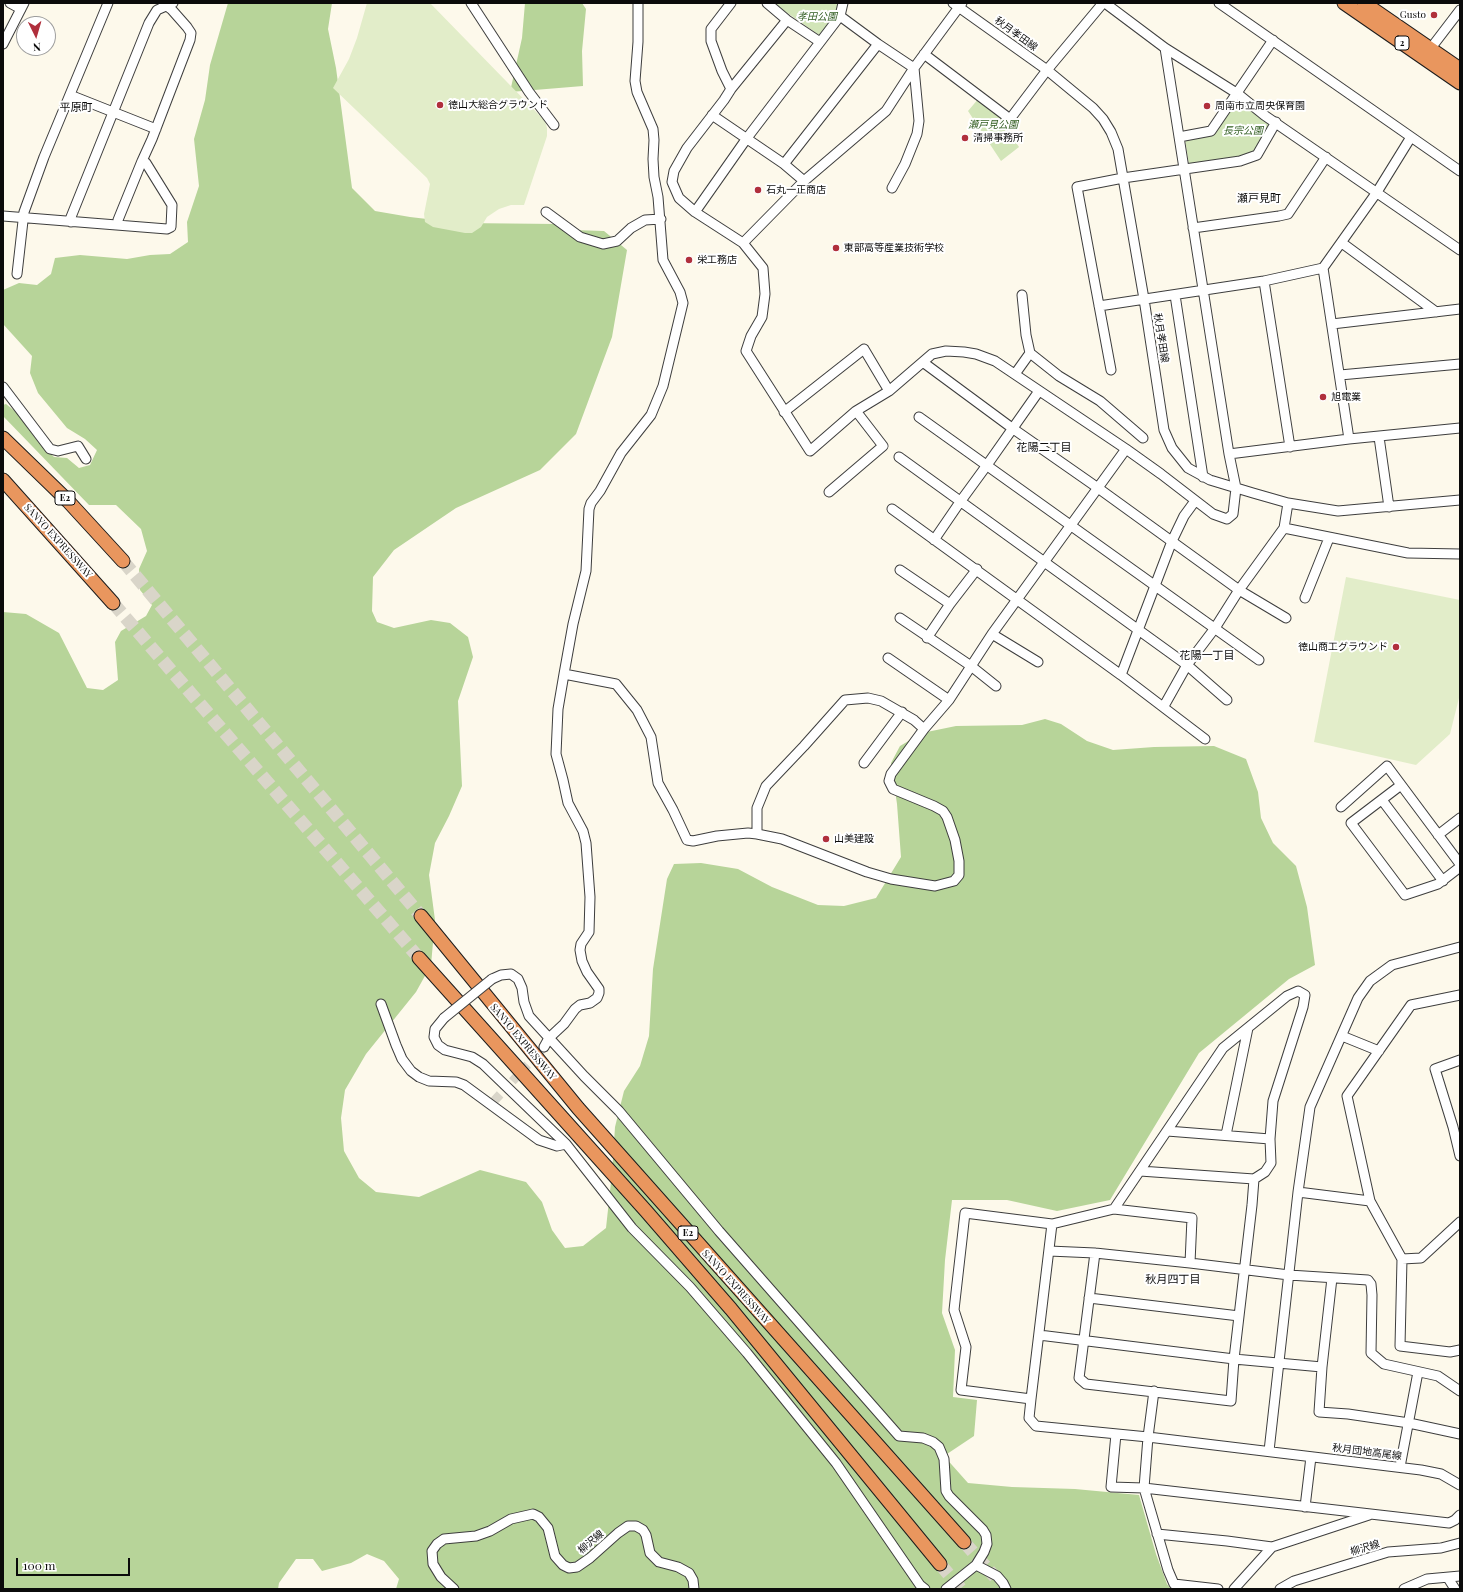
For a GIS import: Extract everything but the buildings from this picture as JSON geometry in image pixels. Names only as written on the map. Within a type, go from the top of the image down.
[{"type":"highway","name":"2","points":[[1344,3],[1460,84]]},
{"type":"highway","name":"2","points":[[1364,3],[1460,69]]},
{"type":"highway","name":"E2","points":[[3,438],[68,501],[123,561]]},
{"type":"highway","name":"SANYO EXPRESSWAY","points":[[3,480],[113,603]]},
{"type":"highway","name":"SANYO EXPRESSWAY","points":[[421,916],[578,1108],[964,1542]]},
{"type":"highway","name":"SANYO EXPRESSWAY","points":[[419,958],[646,1211],[731,1309],[940,1564]]},
{"type":"street","points":[[3,44],[23,6],[10,3]]},
{"type":"street","points":[[17,274],[23,218],[44,157],[108,3]]},
{"type":"street","points":[[471,3],[529,92],[554,125]]},
{"type":"street","points":[[544,1047],[549,1038],[564,1024],[575,1009],[580,1005],[590,1003],[597,998],[599,993],[599,989],[587,972],[582,961],[580,950],[589,932],[590,918],[586,844],[583,831],[568,803],[556,754],[558,709],[573,624],[586,571],[589,509],[620,453],[651,415],[663,386],[682,303],[680,292],[663,260],[661,219],[654,177],[653,129],[637,92],[635,81],[638,42],[638,3]]},
{"type":"street","points":[[731,3],[711,29],[712,41],[722,71],[731,89]]},
{"type":"street","points":[[767,3],[786,20],[820,42]]},
{"type":"street","points":[[695,212],[747,138],[840,16],[843,3]]},
{"type":"street","points":[[924,54],[1010,119],[1047,70],[1104,3],[1165,48],[1238,94],[1460,250]]},
{"type":"street","points":[[1219,3],[1460,171]]},
{"type":"street","points":[[71,222],[74,210],[149,23],[157,10],[167,4],[187,26],[191,33],[190,40],[156,129],[118,220],[118,225]]},
{"type":"street","points":[[743,243],[804,181],[886,111],[958,4]]},
{"type":"street","name":"秋月孝田線","points":[[958,4],[1047,70],[1093,108],[1103,119],[1111,132],[1118,148],[1144,299],[1164,430],[1172,448],[1188,468],[1203,476],[1236,488],[1288,503],[1338,511],[1460,500]]},
{"type":"street","points":[[1431,48],[1460,10]]},
{"type":"street","points":[[840,16],[914,68]]},
{"type":"street","points":[[786,20],[731,89],[687,148],[674,171],[672,182],[679,198],[695,212],[743,243],[763,268],[765,294],[762,317],[751,336],[746,351],[810,451],[856,411],[889,391],[924,363],[932,354],[964,352],[986,357],[1014,374],[1162,474],[1213,514],[1227,519],[1233,514],[1236,488],[1229,454],[1165,48]]},
{"type":"street","points":[[1179,137],[1211,131],[1238,94],[1273,40]]},
{"type":"street","points":[[784,164],[878,44]]},
{"type":"street","points":[[892,188],[905,164],[917,134],[918,114],[914,68]]},
{"type":"street","points":[[70,95],[156,129]]},
{"type":"street","points":[[712,115],[784,164],[804,181]]},
{"type":"street","points":[[1111,370],[1077,187],[1123,178],[1240,161],[1257,155],[1276,122]]},
{"type":"street","points":[[1099,306],[1175,295],[1203,289],[1264,281],[1323,268],[1377,192],[1411,137]]},
{"type":"street","points":[[1193,228],[1288,214],[1326,157]]},
{"type":"street","points":[[3,216],[167,229],[171,227],[172,205],[146,163],[142,161]]},
{"type":"street","points":[[546,212],[580,237],[603,244],[617,241],[631,228],[645,220],[661,219]]},
{"type":"street","points":[[1342,243],[1436,312]]},
{"type":"street","points":[[1323,268],[1349,439]]},
{"type":"street","points":[[1264,281],[1290,447]]},
{"type":"street","points":[[1022,295],[1026,335],[1030,353],[1059,376],[1100,401],[1143,438]]},
{"type":"street","points":[[1175,295],[1203,476]]},
{"type":"street","points":[[1332,324],[1460,309]]},
{"type":"street","points":[[784,412],[864,349],[889,391]]},
{"type":"street","points":[[1014,374],[1030,353]]},
{"type":"street","points":[[924,363],[1012,428],[1239,590],[1286,618]]},
{"type":"street","points":[[1340,375],[1460,364]]},
{"type":"street","points":[[4,391],[50,449],[58,451],[78,446],[86,459]]},
{"type":"street","points":[[934,540],[1039,391]]},
{"type":"street","points":[[829,492],[883,446],[856,411]]},
{"type":"street","points":[[919,417],[1259,660]]},
{"type":"street","points":[[1229,454],[1349,439],[1460,428]]},
{"type":"street","points":[[1379,437],[1389,507]]},
{"type":"street","points":[[564,674],[616,684],[637,710],[651,737],[658,783],[687,840],[693,841],[717,836],[748,833],[757,834],[782,839],[867,872],[891,879],[936,886],[954,881],[959,875],[959,861],[955,840],[947,817],[943,811],[934,806],[893,789],[889,781],[890,774],[924,729],[949,700],[992,634],[1045,563],[1070,525],[1126,449]]},
{"type":"street","points":[[899,457],[1187,665],[1227,700]]},
{"type":"street","points":[[1121,675],[1172,541],[1184,516],[1195,501]]},
{"type":"street","points":[[1164,706],[1187,665],[1215,628],[1239,590],[1284,528],[1288,503]]},
{"type":"street","points":[[892,509],[977,569],[1164,706],[1205,739]]},
{"type":"street","points":[[1284,528],[1408,553],[1460,554]]},
{"type":"street","points":[[1305,598],[1330,538]]},
{"type":"street","points":[[928,638],[950,604],[977,569]]},
{"type":"street","points":[[900,570],[950,604]]},
{"type":"street","points":[[900,618],[971,666],[996,686]]},
{"type":"street","points":[[992,634],[1038,662]]},
{"type":"street","points":[[888,658],[949,700]]},
{"type":"street","points":[[757,834],[757,808],[766,786],[845,700],[868,698],[881,702],[902,712],[924,729]]},
{"type":"street","points":[[864,763],[902,712]]},
{"type":"street","points":[[1341,806],[1387,766],[1460,864]]},
{"type":"street","points":[[1402,785],[1351,824],[1405,895],[1438,884],[1460,867]]},
{"type":"street","points":[[1382,800],[1443,880]]},
{"type":"street","points":[[1438,835],[1460,818]]},
{"type":"street","points":[[1269,1451],[1298,1192],[1310,1107],[1358,998],[1370,980],[1392,965],[1460,947]]},
{"type":"street","points":[[925,1589],[920,1585],[831,1457],[747,1353],[690,1287],[632,1228],[566,1144],[483,1064],[472,1057],[445,1050],[438,1045],[434,1037],[435,1029],[444,1018],[492,979],[501,975],[511,974],[518,979],[522,988],[524,1002],[529,1016],[619,1111],[719,1231],[899,1436],[923,1438],[933,1442],[939,1447],[944,1459],[946,1491],[949,1496],[978,1522],[986,1535],[987,1544],[976,1565],[946,1589]]},
{"type":"street","points":[[1114,1209],[1223,1048],[1287,996],[1298,991],[1305,995],[1303,1007],[1273,1101],[1270,1139],[1271,1163],[1265,1172],[1254,1179],[1140,1171]]},
{"type":"street","points":[[1460,995],[1411,1005],[1347,1096],[1370,1201],[1402,1259],[1400,1346],[1450,1352],[1460,1350]]},
{"type":"street","points":[[381,1004],[396,1045],[410,1071],[429,1081],[456,1082],[464,1085],[492,1103],[540,1140],[557,1146],[566,1144]]},
{"type":"street","points":[[1226,1135],[1248,1028]]},
{"type":"street","points":[[1342,1036],[1379,1051]]},
{"type":"street","points":[[1460,1060],[1435,1069],[1457,1126],[1460,1156]]},
{"type":"street","points":[[1167,1131],[1270,1139]]},
{"type":"street","points":[[1095,1253],[1080,1378],[1086,1384],[1231,1401],[1234,1359],[1254,1179]]},
{"type":"street","points":[[1298,1192],[1370,1201]]},
{"type":"street","points":[[1030,1399],[961,1390],[966,1347],[954,1310],[965,1213],[1052,1224],[1114,1209],[1192,1218],[1190,1263]]},
{"type":"street","points":[[1402,1259],[1421,1258],[1460,1222]]},
{"type":"street","name":"秋月団地高尾線","points":[[1052,1224],[1030,1399],[1029,1418],[1036,1426],[1148,1437],[1421,1470],[1441,1474],[1460,1485]]},
{"type":"street","points":[[1049,1251],[1095,1253],[1289,1275],[1368,1280],[1371,1284],[1372,1295],[1371,1353],[1384,1364],[1438,1376],[1460,1392]]},
{"type":"street","points":[[1332,1278],[1322,1367],[1319,1412],[1348,1414],[1460,1434]]},
{"type":"street","points":[[1089,1298],[1239,1316]]},
{"type":"street","points":[[1039,1335],[1234,1359],[1322,1367]]},
{"type":"street","points":[[1400,1468],[1418,1372]]},
{"type":"street","points":[[1154,1391],[1148,1437],[1144,1488],[1157,1534],[1174,1584],[1218,1589]]},
{"type":"street","points":[[1116,1434],[1110,1487],[1144,1488],[1449,1523],[1460,1515]]},
{"type":"street","points":[[1305,1507],[1310,1457]]},
{"type":"street","name":"柳沢線","points":[[454,1589],[441,1577],[432,1564],[432,1550],[436,1544],[444,1539],[476,1536],[490,1531],[511,1519],[533,1514],[539,1517],[548,1528],[556,1556],[563,1565],[569,1568],[577,1567],[590,1558],[628,1526],[636,1526],[643,1530],[646,1535],[650,1553],[659,1562],[678,1567],[690,1573],[693,1580],[694,1589]]},
{"type":"street","points":[[1157,1534],[1272,1547],[1372,1514]]},
{"type":"street","name":"柳沢線","points":[[1280,1589],[1294,1581],[1388,1552],[1441,1548],[1460,1542]]},
{"type":"street","points":[[1234,1589],[1272,1547]]},
{"type":"street","points":[[976,1565],[997,1576],[1006,1589]]},
{"type":"street","points":[[1404,1589],[1427,1579],[1460,1576]]},
{"type":"street","points":[[1448,1578],[1455,1589]]},
{"type":"green space","points":[[228,3],[332,3],[328,29],[336,68],[352,188],[375,211],[461,223],[557,224],[573,230],[604,231],[627,250],[612,337],[576,434],[540,470],[456,508],[394,550],[373,577],[372,611],[377,622],[394,628],[431,620],[450,623],[468,637],[473,657],[458,701],[462,786],[435,843],[429,875],[435,920],[431,965],[416,992],[366,1054],[345,1090],[341,1118],[344,1151],[359,1178],[376,1192],[419,1197],[480,1170],[526,1182],[542,1202],[552,1230],[565,1248],[583,1246],[606,1228],[615,1127],[624,1091],[640,1066],[649,1036],[653,969],[667,879],[674,864],[701,863],[738,869],[772,887],[818,905],[844,906],[876,898],[901,857],[897,804],[891,763],[900,746],[922,733],[956,726],[1022,725],[1045,719],[1061,724],[1087,741],[1113,750],[1154,747],[1214,746],[1246,759],[1258,792],[1261,818],[1273,843],[1296,866],[1307,907],[1315,965],[1289,979],[1199,1053],[1110,1200],[1057,1211],[1007,1200],[952,1200],[945,1260],[942,1313],[955,1350],[953,1397],[977,1400],[974,1436],[944,1456],[968,1483],[1012,1487],[1075,1489],[1139,1495],[1156,1554],[1167,1584],[1171,1589],[396,1589],[399,1579],[384,1561],[367,1554],[351,1563],[322,1571],[313,1559],[296,1559],[279,1583],[278,1589],[3,1589],[3,612],[26,614],[59,633],[87,688],[103,690],[118,680],[115,642],[121,631],[146,616],[152,605],[140,590],[139,569],[147,551],[141,529],[116,505],[89,505],[3,416],[3,405],[6,404],[16,412],[39,443],[54,457],[67,458],[79,468],[90,465],[97,450],[85,439],[67,428],[38,393],[30,373],[32,356],[3,324],[3,290],[19,283],[37,285],[51,274],[55,258],[80,255],[127,259],[150,255],[170,254],[188,242],[187,222],[199,186],[194,139],[205,100],[210,65]]},
{"type":"green space","name":"徳山大総合グラウンド","points":[[367,3],[430,3],[545,121],[547,136],[524,205],[511,205],[499,209],[487,217],[481,227],[472,233],[433,227],[425,222],[424,214],[430,184],[427,178],[333,88],[349,59]]},
{"type":"green space","points":[[525,3],[582,3],[586,9],[582,51],[583,86],[510,92],[522,38]]},
{"type":"green space","name":"孝田公園","points":[[773,3],[839,3],[837,14],[819,35]]},
{"type":"green space","name":"瀬戸見公園","points":[[979,98],[1011,122],[1006,128],[1019,147],[1001,161],[968,111]]},
{"type":"green space","name":"長宗公園","points":[[1239,99],[1271,125],[1256,152],[1244,157],[1189,165],[1185,139],[1211,136]]},
{"type":"green space","name":"徳山商工グラウンド","points":[[1346,577],[1460,600],[1460,694],[1450,734],[1416,765],[1314,742]]},
{"type":"tunnel","points":[[123,561],[421,916]]},
{"type":"tunnel","points":[[113,603],[419,958]]},
{"type":"tunnel","points":[[494,1101],[544,1047]]},
{"type":"tunnel","points":[[964,1542],[995,1577]]},
{"type":"tunnel","points":[[940,1564],[961,1589]]},
{"type":"place","name":"Gusto","points":[[1434,15]]},
{"type":"place","name":"徳山大総合グラウンド","points":[[440,105]]},
{"type":"place","name":"周南市立周央保育園","points":[[1207,106]]},
{"type":"place","name":"清掃事務所","points":[[965,138]]},
{"type":"place","name":"石丸一正商店","points":[[758,190]]},
{"type":"place","name":"東部高等産業技術学校","points":[[836,248]]},
{"type":"place","name":"栄工務店","points":[[689,260]]},
{"type":"place","name":"旭電業","points":[[1323,397]]},
{"type":"place","name":"徳山商工グラウンド","points":[[1396,647]]},
{"type":"place","name":"山美建設","points":[[826,839]]},
{"type":"district","name":"平原町","points":[[76,108]]},
{"type":"district","name":"瀬戸見町","points":[[1259,199]]},
{"type":"district","name":"花陽二丁目","points":[[1044,448]]},
{"type":"district","name":"花陽一丁目","points":[[1207,656]]},
{"type":"district","name":"秋月四丁目","points":[[1173,1280]]}]
